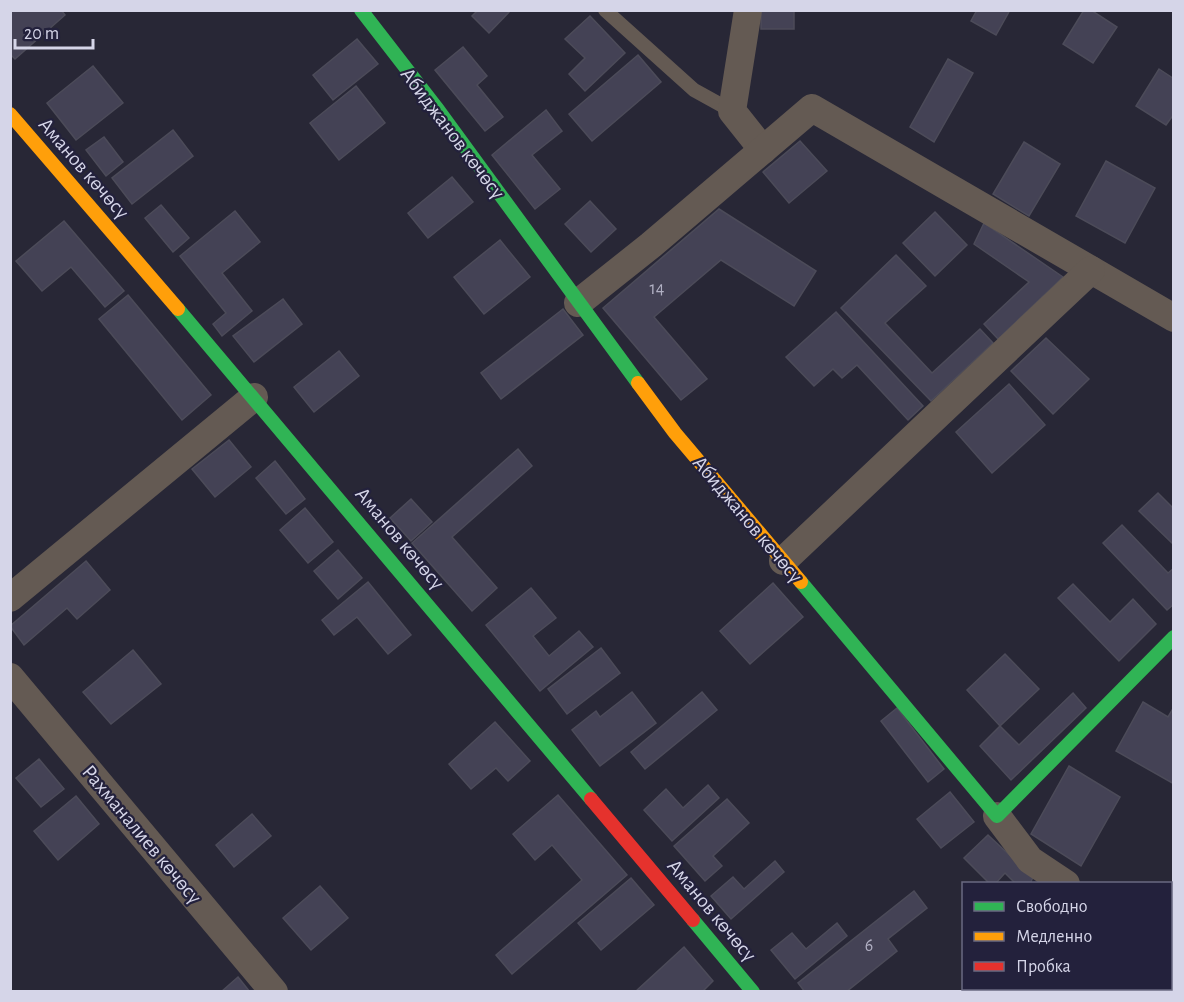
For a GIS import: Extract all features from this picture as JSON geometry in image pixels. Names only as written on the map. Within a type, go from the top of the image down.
[{"type":"street","name":"Абиджанов көчөсү","points":[[361,10],[436,107],[675,433],[997,816]]},
{"type":"street","points":[[748,10],[732,111],[763,150]]},
{"type":"street","points":[[578,303],[651,245],[812,108],[1173,318]]},
{"type":"street","name":"Аманов көчөсү","points":[[10,114],[254,397],[753,992]]},
{"type":"street","points":[[783,561],[1091,270]]},
{"type":"street","points":[[10,598],[254,397]]},
{"type":"street","points":[[1063,882],[1030,860],[997,816],[1173,637]]},
{"type":"street","name":"Рахманалиев көчөсү","points":[[10,677],[274,992]]},
{"type":"lane","points":[[605,10],[694,90],[732,111]]},
{"type":"building","points":[[10,10],[61,10],[65,15],[15,59],[10,54]]},
{"type":"building","points":[[478,10],[511,10],[489,33],[472,16]]},
{"type":"building","points":[[761,10],[794,10],[794,29],[761,29]]},
{"type":"building","points":[[977,10],[1010,10],[996,35],[971,21]]},
{"type":"building","points":[[1084,10],[1091,10],[1117,27],[1093,63],[1063,44]]},
{"type":"building","points":[[590,16],[625,53],[585,91],[569,74],[585,58],[565,39]]},
{"type":"building","points":[[357,39],[378,64],[333,100],[313,75]]},
{"type":"building","points":[[463,47],[487,76],[477,85],[503,117],[485,131],[435,70]]},
{"type":"building","points":[[638,55],[661,82],[592,141],[569,114]]},
{"type":"building","points":[[948,59],[973,73],[934,142],[910,127]]},
{"type":"building","points":[[93,66],[123,103],[76,140],[47,103]]},
{"type":"building","points":[[1159,69],[1174,79],[1174,114],[1166,125],[1136,106]]},
{"type":"building","points":[[356,86],[385,123],[339,160],[310,123]]},
{"type":"building","points":[[546,110],[562,131],[532,155],[560,189],[535,209],[492,155]]},
{"type":"building","points":[[173,130],[193,156],[132,204],[112,178]]},
{"type":"building","points":[[104,137],[123,162],[106,176],[86,150]]},
{"type":"building","points":[[800,141],[827,171],[789,203],[763,172]]},
{"type":"building","points":[[1024,142],[1060,164],[1029,216],[993,194]]},
{"type":"building","points":[[1106,161],[1155,188],[1125,243],[1076,216]]},
{"type":"building","points":[[452,177],[473,202],[428,238],[408,213]]},
{"type":"building","points":[[590,201],[616,229],[591,252],[565,224]]},
{"type":"building","points":[[161,205],[189,238],[173,252],[145,218]]},
{"type":"building","points":[[719,209],[816,271],[794,306],[721,260],[654,317],[707,379],[681,400],[603,308]]},
{"type":"building","points":[[235,211],[260,242],[222,273],[252,311],[222,336],[213,324],[226,313],[180,256]]},
{"type":"building","points":[[935,212],[967,245],[935,276],[903,243]]},
{"type":"building","points":[[64,221],[124,291],[105,307],[71,267],[42,291],[16,261]]},
{"type":"building","points":[[984,223],[1063,277],[998,339],[984,324],[1029,282],[974,244]]},
{"type":"building","points":[[500,240],[530,277],[484,314],[454,277]]},
{"type":"building","points":[[896,255],[926,286],[885,323],[932,373],[980,329],[993,343],[931,401],[841,308]]},
{"type":"building","points":[[128,295],[211,395],[182,420],[99,319]]},
{"type":"building","points":[[283,299],[302,324],[254,362],[233,336]]},
{"type":"building","points":[[563,309],[583,335],[501,399],[481,373]]},
{"type":"building","points":[[836,312],[923,406],[908,420],[857,365],[842,378],[833,369],[814,386],[786,357]]},
{"type":"building","points":[[1046,338],[1089,379],[1053,414],[1011,371]]},
{"type":"building","points":[[339,351],[359,376],[314,412],[294,387]]},
{"type":"building","points":[[1009,384],[1045,425],[992,473],[956,432]]},
{"type":"building","points":[[229,440],[251,467],[215,497],[192,469]]},
{"type":"building","points":[[518,449],[532,466],[452,537],[497,588],[472,611],[412,543]]},
{"type":"building","points":[[275,461],[305,499],[286,514],[256,478]]},
{"type":"building","points":[[1158,493],[1174,509],[1174,545],[1139,511]]},
{"type":"building","points":[[411,499],[432,522],[411,541],[390,518]]},
{"type":"building","points":[[305,508],[333,542],[308,563],[280,530]]},
{"type":"building","points":[[1122,525],[1168,573],[1174,568],[1174,604],[1167,610],[1103,543]]},
{"type":"building","points":[[338,550],[362,578],[338,599],[314,571]]},
{"type":"building","points":[[86,561],[110,590],[77,619],[67,608],[24,645],[10,626]]},
{"type":"building","points":[[368,582],[411,635],[388,654],[357,617],[334,635],[322,620]]},
{"type":"building","points":[[773,583],[803,617],[750,664],[720,631]]},
{"type":"building","points":[[1073,584],[1110,622],[1133,599],[1156,624],[1119,661],[1058,598]]},
{"type":"building","points":[[531,588],[556,618],[533,636],[549,656],[579,631],[593,647],[540,691],[486,625]]},
{"type":"building","points":[[601,648],[620,673],[567,714],[548,689]]},
{"type":"building","points":[[133,650],[161,684],[111,724],[83,692]]},
{"type":"building","points":[[1005,654],[1039,689],[1000,726],[967,690]]},
{"type":"building","points":[[632,692],[656,723],[600,766],[572,730],[596,711],[600,717]]},
{"type":"building","points":[[702,692],[717,710],[645,769],[631,752]]},
{"type":"building","points":[[1073,693],[1086,708],[1011,780],[980,746],[1000,726],[1019,745]]},
{"type":"building","points":[[1143,702],[1168,717],[1174,707],[1174,784],[1116,751]]},
{"type":"building","points":[[897,708],[944,769],[928,782],[881,721]]},
{"type":"building","points":[[495,722],[530,761],[508,781],[496,768],[471,789],[449,764]]},
{"type":"building","points":[[39,759],[64,789],[41,807],[16,778]]},
{"type":"building","points":[[1069,766],[1120,797],[1081,866],[1031,834]]},
{"type":"building","points":[[708,785],[719,798],[672,841],[644,810],[666,789],[683,808]]},
{"type":"building","points":[[950,792],[974,822],[941,848],[917,819]]},
{"type":"building","points":[[558,795],[627,875],[512,974],[496,955],[582,880],[552,845],[535,860],[513,834]]},
{"type":"building","points":[[76,796],[99,824],[58,860],[34,831]]},
{"type":"building","points":[[727,799],[749,823],[713,856],[722,866],[705,881],[674,846]]},
{"type":"building","points":[[252,814],[271,836],[234,867],[216,845]]},
{"type":"building","points":[[988,835],[1033,877],[1031,882],[1014,882],[1005,873],[997,882],[988,882],[964,858]]},
{"type":"building","points":[[775,861],[784,872],[731,919],[711,896],[733,877],[744,889]]},
{"type":"building","points":[[631,878],[654,905],[601,950],[578,923]]},
{"type":"building","points":[[320,886],[348,918],[311,950],[283,918]]},
{"type":"building","points":[[914,891],[927,908],[888,939],[897,951],[846,992],[805,992],[798,983]]},
{"type":"building","points":[[837,923],[847,936],[795,979],[771,950],[792,933],[806,949]]},
{"type":"building","points":[[684,947],[713,981],[702,992],[635,992]]},
{"type":"building","points":[[1172,965],[1174,966],[1174,992],[1128,992],[1129,990],[1172,990]]},
{"type":"building","points":[[238,977],[250,992],[221,992]]},
{"type":"traffic: fast","points":[[361,10],[436,107],[638,383]]},
{"type":"traffic: fast","points":[[178,309],[591,799]]},
{"type":"traffic: fast","points":[[801,582],[997,816],[1174,637]]},
{"type":"traffic: fast","points":[[693,920],[753,992]]},
{"type":"traffic: slow","points":[[10,114],[178,309]]},
{"type":"traffic: slow","points":[[638,383],[675,433],[801,582]]},
{"type":"traffic: jam","points":[[591,799],[693,920]]}]
